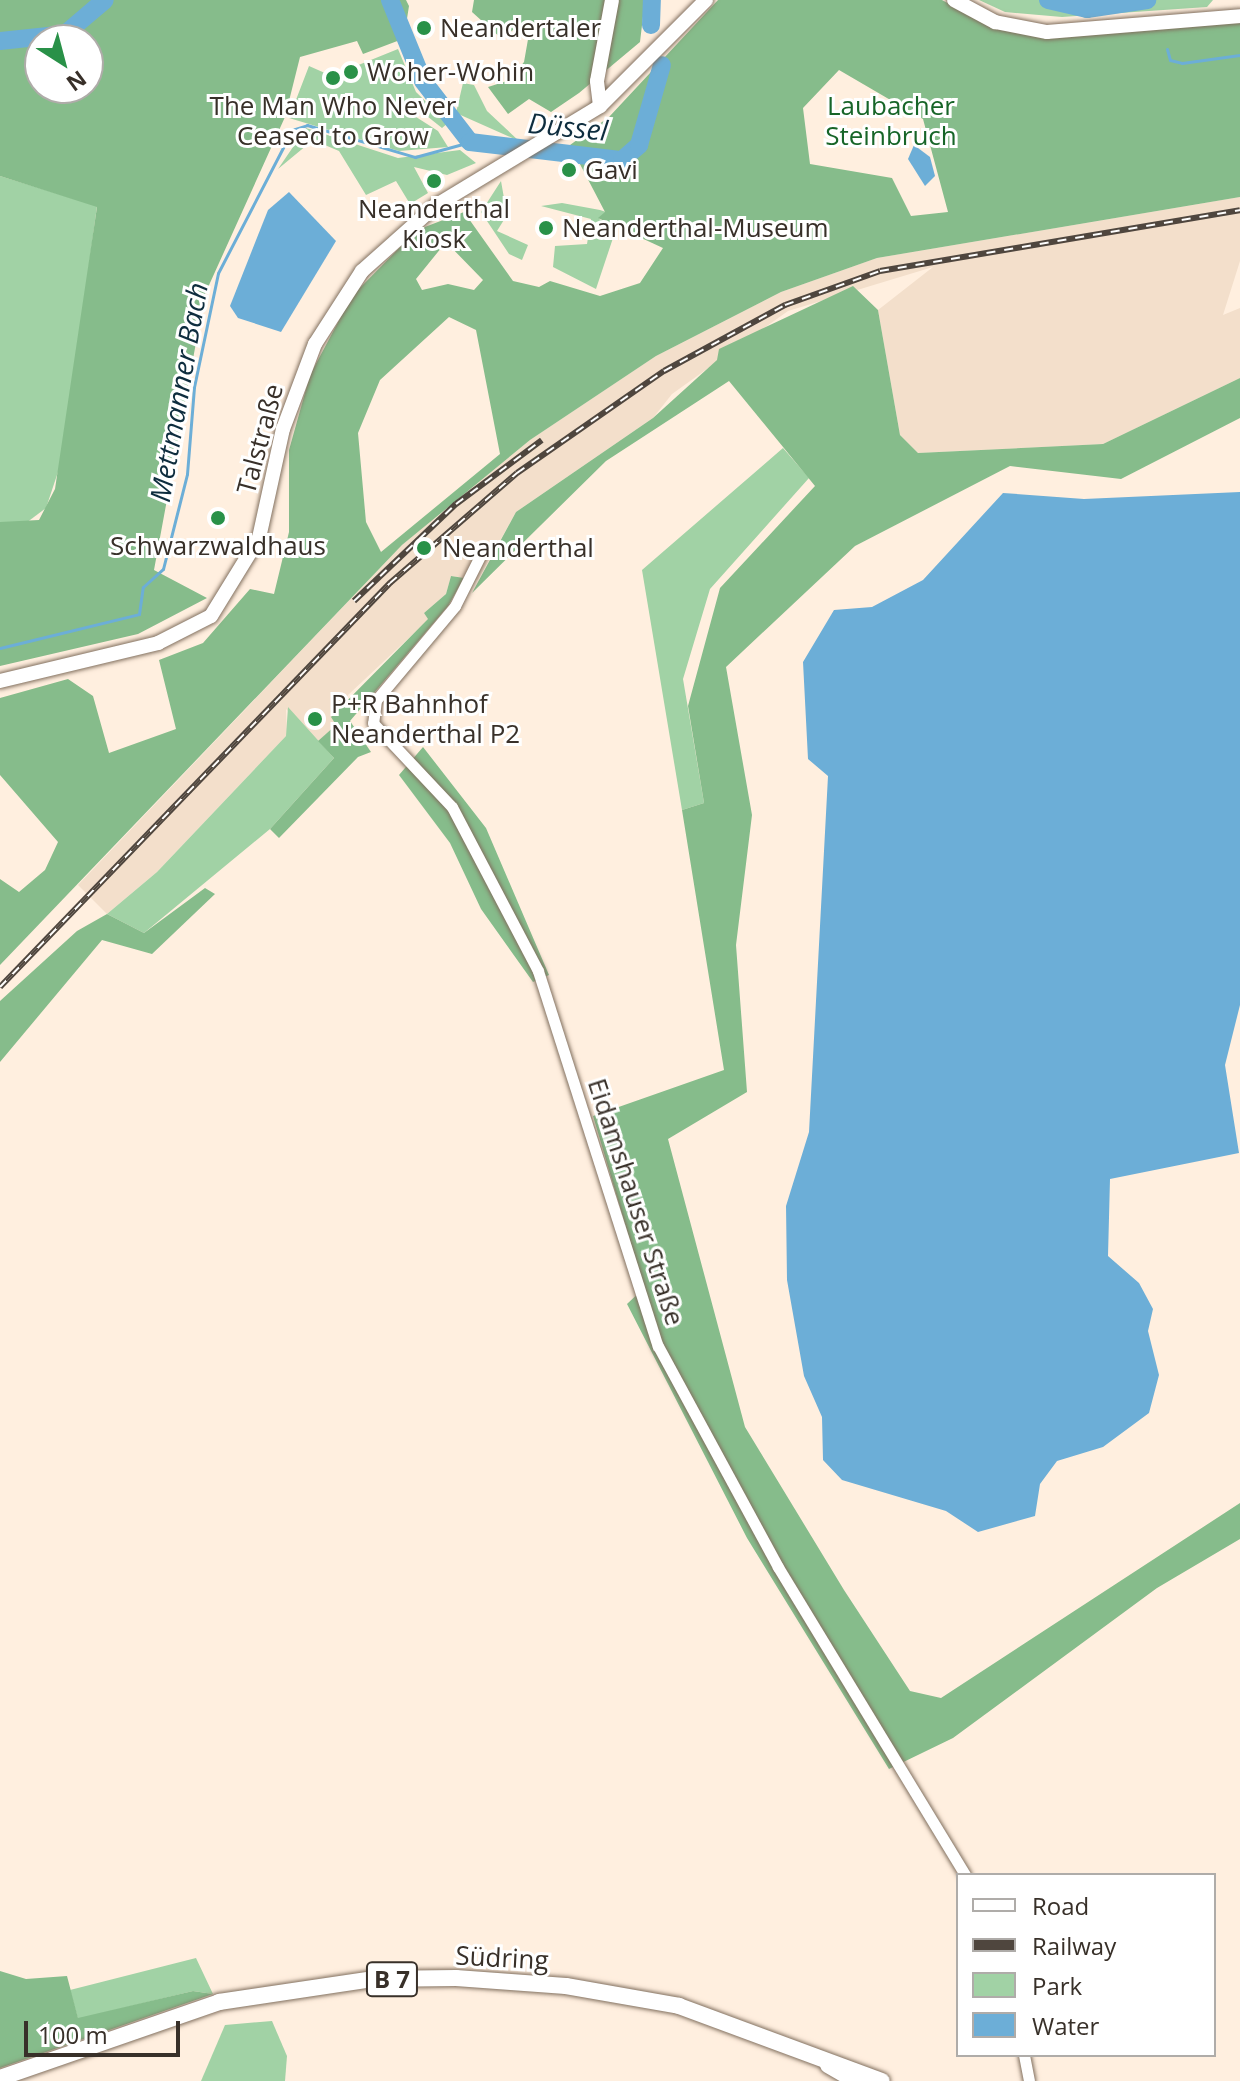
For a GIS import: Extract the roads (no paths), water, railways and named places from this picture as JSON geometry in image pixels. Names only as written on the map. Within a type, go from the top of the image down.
[{"type":"main road","points":[[600,106],[597,81],[612,0]]},
{"type":"main road","name":"Talstraße","points":[[0,681],[158,643],[211,616],[259,538],[290,406],[337,304],[416,220],[537,148],[600,106],[706,0]]},
{"type":"main road","points":[[954,0],[995,22],[1047,32],[1240,16]]},
{"type":"main road","name":"Südring","points":[[0,2078],[219,2002],[372,1979],[566,1986],[679,2006],[882,2081]]},
{"type":"main road","name":"Südring","points":[[814,2054],[856,2081]]},
{"type":"street","name":"Eidamshauser Straße","points":[[481,554],[455,606],[376,700],[373,723],[452,807],[538,971],[658,1346],[778,1567],[964,1873]]},
{"type":"street","points":[[1024,2057],[1029,2081]]},
{"type":"water","points":[[914,145],[930,157],[935,176],[925,186],[908,159]]},
{"type":"water","points":[[289,192],[336,241],[281,332],[238,318],[230,306],[268,210]]},
{"type":"water","points":[[1240,492],[1240,1005],[1225,1065],[1239,1153],[1110,1179],[1108,1256],[1139,1283],[1153,1309],[1148,1331],[1159,1375],[1149,1413],[1103,1447],[1057,1461],[1040,1484],[1035,1516],[978,1532],[946,1511],[842,1480],[823,1460],[822,1417],[804,1376],[787,1280],[786,1206],[809,1132],[828,776],[808,759],[803,662],[834,610],[872,607],[923,580],[1003,493],[1084,499]]},
{"type":"waterway","name":"Düssel","points":[[0,41],[65,34],[105,0]]},
{"type":"waterway","name":"Düssel","points":[[390,0],[423,81],[470,142],[622,160],[639,145],[662,65]]},
{"type":"waterway","name":"Düssel","points":[[651,25],[652,0]]},
{"type":"waterway","name":"Düssel","points":[[1048,0],[1087,9],[1147,0]]},
{"type":"waterway","points":[[1167,49],[1170,60],[1182,63],[1240,55]]},
{"type":"waterway","name":"Mettmanner Bach","points":[[0,648],[139,614],[143,587],[163,569],[187,474],[194,387],[218,273],[292,130],[307,125],[415,157],[470,142]]},
{"type":"railway","points":[[0,987],[390,583],[517,473],[664,371],[785,305],[880,271],[1240,210]]},
{"type":"railway","points":[[354,601],[456,504],[542,440]]},
{"type":"place","name":"Neandertaler","points":[[424,28]]},
{"type":"place","name":"Woher-Wohin","points":[[351,72]]},
{"type":"place","name":"The Man Who Never Ceased to Grow","points":[[333,78]]},
{"type":"place","name":"Gavi","points":[[569,170]]},
{"type":"place","name":"Neanderthal Kiosk","points":[[434,181]]},
{"type":"place","name":"Neanderthal-Museum","points":[[546,228]]},
{"type":"place","name":"Schwarzwaldhaus","points":[[218,518]]},
{"type":"place","name":"Neanderthal","points":[[424,548]]},
{"type":"place","name":"P+R Bahnhof Neanderthal P2","points":[[315,719]]},
{"type":"park label","name":"Laubacher Steinbruch","points":[[891,121]]}]
